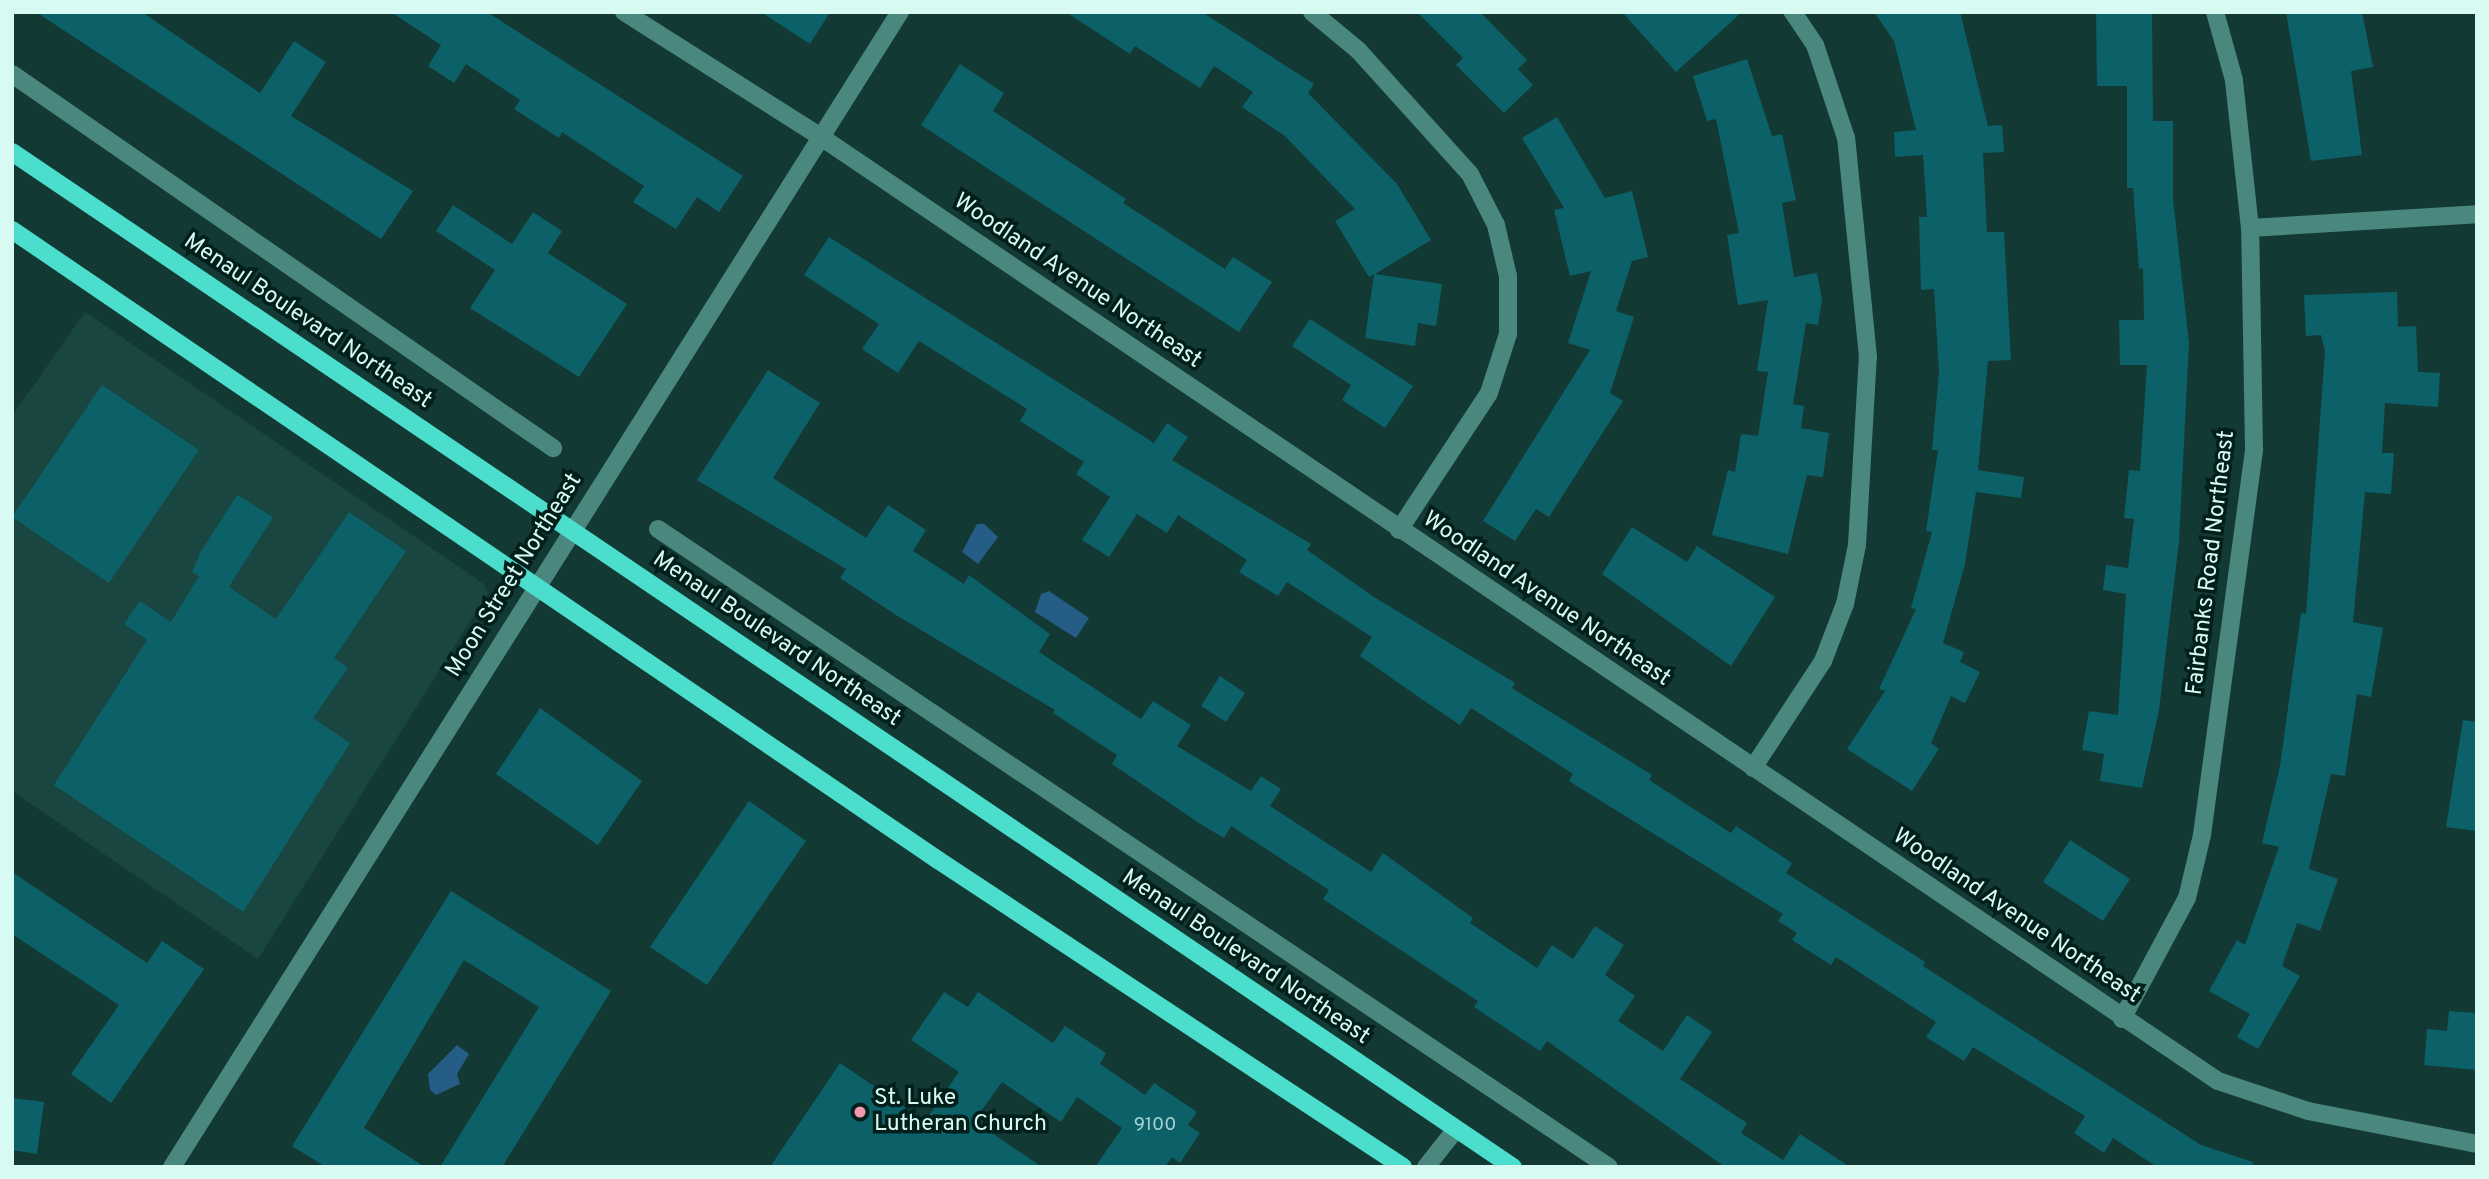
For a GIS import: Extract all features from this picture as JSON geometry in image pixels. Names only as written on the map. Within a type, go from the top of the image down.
[{"type":"main road","name":"Menaul Boulevard Northeast","points":[[12,152],[1513,1167]]},
{"type":"main road","points":[[12,230],[938,860],[1403,1167]]},
{"type":"street","name":"Woodland Avenue Northeast","points":[[624,12],[821,138],[2122,1019],[2245,1094],[2477,1144]]},
{"type":"street","name":"Moon Street Northeast","points":[[172,1167],[900,12]]},
{"type":"street","points":[[1312,12],[1358,50],[1470,174],[1496,225],[1508,276],[1508,334],[1489,393],[1398,530]]},
{"type":"street","points":[[1752,768],[1822,661],[1845,604],[1857,545],[1868,358],[1846,138],[1815,45],[1793,12]]},
{"type":"street","name":"Fairbanks Road Northeast","points":[[2122,1019],[2188,898],[2202,835],[2254,449],[2250,228],[2234,80],[2215,12]]},
{"type":"street","points":[[12,74],[553,448]]},
{"type":"street","points":[[2250,228],[2477,214]]},
{"type":"street","points":[[658,529],[1609,1167]]},
{"type":"street","points":[[1426,1167],[1456,1129]]},
{"type":"shaded area","points":[[85,312],[484,584],[488,593],[258,959],[12,791],[12,416]]},
{"type":"water","points":[[977,524],[984,524],[998,537],[978,564],[962,552]]},
{"type":"water","points":[[1049,591],[1089,618],[1076,638],[1035,612],[1041,594]]},
{"type":"water","points":[[457,1045],[469,1054],[457,1074],[460,1084],[436,1095],[430,1090],[428,1074]]},
{"type":"building","points":[[36,12],[142,12],[260,93],[294,41],[326,62],[291,116],[413,191],[381,239]]},
{"type":"building","points":[[391,12],[487,12],[743,176],[719,212],[697,197],[676,229],[633,202],[644,186],[562,132],[559,138],[514,109],[520,100],[466,64],[454,83],[428,66],[441,45]]},
{"type":"building","points":[[761,12],[830,12],[810,44]]},
{"type":"building","points":[[1066,12],[1202,12],[1314,84],[1308,93],[1397,184],[1431,240],[1375,274],[1442,284],[1436,326],[1418,323],[1415,346],[1365,338],[1374,274],[1369,277],[1335,221],[1355,209],[1285,136],[1242,107],[1253,92],[1214,66],[1200,88],[1135,46],[1130,54]]},
{"type":"building","points":[[1417,12],[1480,12],[1527,60],[1518,69],[1533,85],[1504,113],[1456,65],[1463,58]]},
{"type":"building","points":[[1622,12],[1742,12],[1676,72]]},
{"type":"building","points":[[1874,12],[1960,12],[1988,126],[2002,125],[2004,152],[1983,153],[1987,232],[2004,232],[2011,360],[1988,361],[1978,470],[2024,477],[2021,498],[1976,492],[1965,564],[1943,643],[1964,652],[1960,662],[1980,672],[1965,703],[1951,696],[1931,743],[1939,749],[1912,791],[1847,749],[1885,691],[1879,689],[1916,609],[1911,608],[1932,532],[1926,531],[1938,450],[1932,450],[1939,373],[1934,289],[1921,290],[1919,217],[1927,217],[1923,155],[1895,157],[1894,132],[1916,130],[1894,41]]},
{"type":"building","points":[[2096,12],[2152,12],[2153,121],[2173,121],[2173,199],[2189,343],[2179,541],[2159,710],[2142,788],[2100,781],[2104,754],[2082,750],[2089,711],[2118,715],[2126,594],[2103,590],[2106,565],[2128,568],[2134,519],[2124,518],[2129,470],[2140,471],[2147,365],[2120,365],[2119,320],[2144,320],[2143,268],[2139,269],[2133,188],[2127,188],[2127,86],[2097,86]]},
{"type":"building","points":[[2286,12],[2362,12],[2373,67],[2351,71],[2362,155],[2311,161]]},
{"type":"building","points":[[1747,59],[1772,136],[1782,134],[1796,200],[1782,203],[1794,277],[1817,273],[1822,300],[1818,325],[1806,323],[1793,404],[1804,406],[1801,428],[1829,433],[1823,477],[1807,475],[1788,554],[1712,535],[1728,470],[1735,472],[1741,434],[1758,436],[1768,372],[1757,371],[1768,300],[1738,305],[1727,235],[1739,233],[1716,119],[1707,121],[1693,76]]},
{"type":"building","points":[[960,64],[1004,93],[993,111],[1126,199],[1123,203],[1225,269],[1233,257],[1272,282],[1239,332],[921,125]]},
{"type":"building","points":[[1557,117],[1605,198],[1632,191],[1648,257],[1632,261],[1616,311],[1634,317],[1610,393],[1623,401],[1549,517],[1536,509],[1515,541],[1483,521],[1590,350],[1568,343],[1591,271],[1570,276],[1554,210],[1564,208],[1522,138]]},
{"type":"building","points":[[453,205],[512,244],[533,212],[562,231],[548,253],[627,304],[579,377],[470,308],[495,270],[436,231]]},
{"type":"building","points":[[829,237],[1154,443],[1167,423],[1188,437],[1172,460],[1311,544],[1307,550],[1374,597],[1515,683],[1512,688],[1652,775],[1649,780],[1731,833],[1736,826],[1792,863],[1786,873],[1925,962],[1923,966],[2201,1145],[2253,1162],[2252,1167],[2157,1167],[2113,1138],[2104,1153],[2074,1133],[2085,1116],[1973,1047],[1964,1061],[1926,1037],[1936,1022],[1836,957],[1831,965],[1792,940],[1797,933],[1778,921],[1783,914],[1569,781],[1573,774],[1471,708],[1460,725],[1360,656],[1372,637],[1287,582],[1278,596],[1239,572],[1247,560],[1178,515],[1167,533],[1137,514],[1109,557],[1082,540],[1110,497],[1076,474],[1084,462],[1020,421],[1027,409],[919,341],[898,373],[862,349],[879,324],[804,275]]},
{"type":"building","points":[[2397,292],[2398,327],[2416,326],[2418,372],[2440,373],[2438,407],[2385,403],[2382,453],[2394,453],[2391,494],[2365,492],[2353,622],[2383,628],[2371,697],[2357,694],[2345,776],[2331,774],[2309,869],[2338,879],[2320,931],[2297,923],[2282,966],[2300,976],[2258,1049],[2237,1037],[2250,1014],[2209,991],[2237,940],[2245,945],[2279,847],[2262,843],[2280,766],[2301,613],[2306,614],[2325,351],[2321,335],[2306,336],[2304,295]]},
{"type":"building","points":[[1310,319],[1413,386],[1385,428],[1342,400],[1351,385],[1292,346]]},
{"type":"building","points":[[768,370],[820,403],[773,478],[866,538],[888,505],[926,530],[913,551],[964,584],[969,575],[1050,634],[1039,652],[1141,719],[1153,701],[1191,725],[1177,746],[1251,791],[1261,776],[1281,789],[1270,806],[1371,872],[1383,853],[1473,918],[1470,923],[1537,968],[1552,945],[1573,959],[1595,926],[1624,945],[1605,975],[1635,996],[1618,1021],[1663,1051],[1687,1015],[1712,1032],[1680,1079],[1747,1123],[1741,1133],[1783,1160],[1800,1134],[1850,1167],[1725,1167],[1547,1041],[1540,1051],[1474,1007],[1478,1001],[1323,899],[1329,890],[1231,826],[1224,838],[1202,825],[1112,764],[1117,755],[1053,713],[1055,710],[896,615],[840,578],[846,569],[697,480]]},
{"type":"building","points":[[102,385],[199,450],[109,583],[12,517]]},
{"type":"building","points":[[237,495],[273,517],[229,587],[276,619],[349,512],[406,551],[334,658],[348,668],[313,718],[350,743],[243,912],[54,785],[147,640],[124,624],[140,601],[171,622],[199,576],[192,572],[200,553]]},
{"type":"building","points":[[1632,527],[1687,562],[1697,546],[1775,597],[1731,666],[1602,574]]},
{"type":"building","points":[[1220,676],[1245,693],[1226,722],[1201,706]]},
{"type":"building","points":[[540,708],[642,781],[598,845],[496,774]]},
{"type":"building","points":[[2463,720],[2477,722],[2477,831],[2446,827]]},
{"type":"building","points":[[749,801],[806,841],[707,985],[650,947]]},
{"type":"building","points":[[2070,840],[2130,879],[2103,921],[2043,882]]},
{"type":"building","points":[[12,872],[147,963],[162,941],[204,969],[111,1103],[71,1074],[119,1005],[12,934]]},
{"type":"building","points":[[451,891],[611,991],[502,1167],[440,1167],[539,1007],[464,960],[364,1128],[425,1167],[326,1167],[292,1146]]},
{"type":"building","points":[[944,992],[968,1007],[978,992],[1053,1043],[1065,1026],[1106,1053],[1100,1064],[1145,1095],[1154,1083],[1197,1112],[1188,1125],[1200,1133],[1180,1163],[1172,1157],[1165,1167],[1095,1167],[1122,1128],[1077,1097],[1061,1122],[1002,1082],[974,1121],[1042,1167],[770,1167],[840,1063],[925,1121],[959,1072],[911,1040]]},
{"type":"building","points":[[2449,1011],[2477,1013],[2477,1070],[2424,1065],[2427,1029],[2447,1031]]},
{"type":"building","points":[[12,1098],[44,1102],[37,1154],[12,1150]]},
{"type":"place","name":"St. Luke Lutheran Church","points":[[860,1112]]}]
